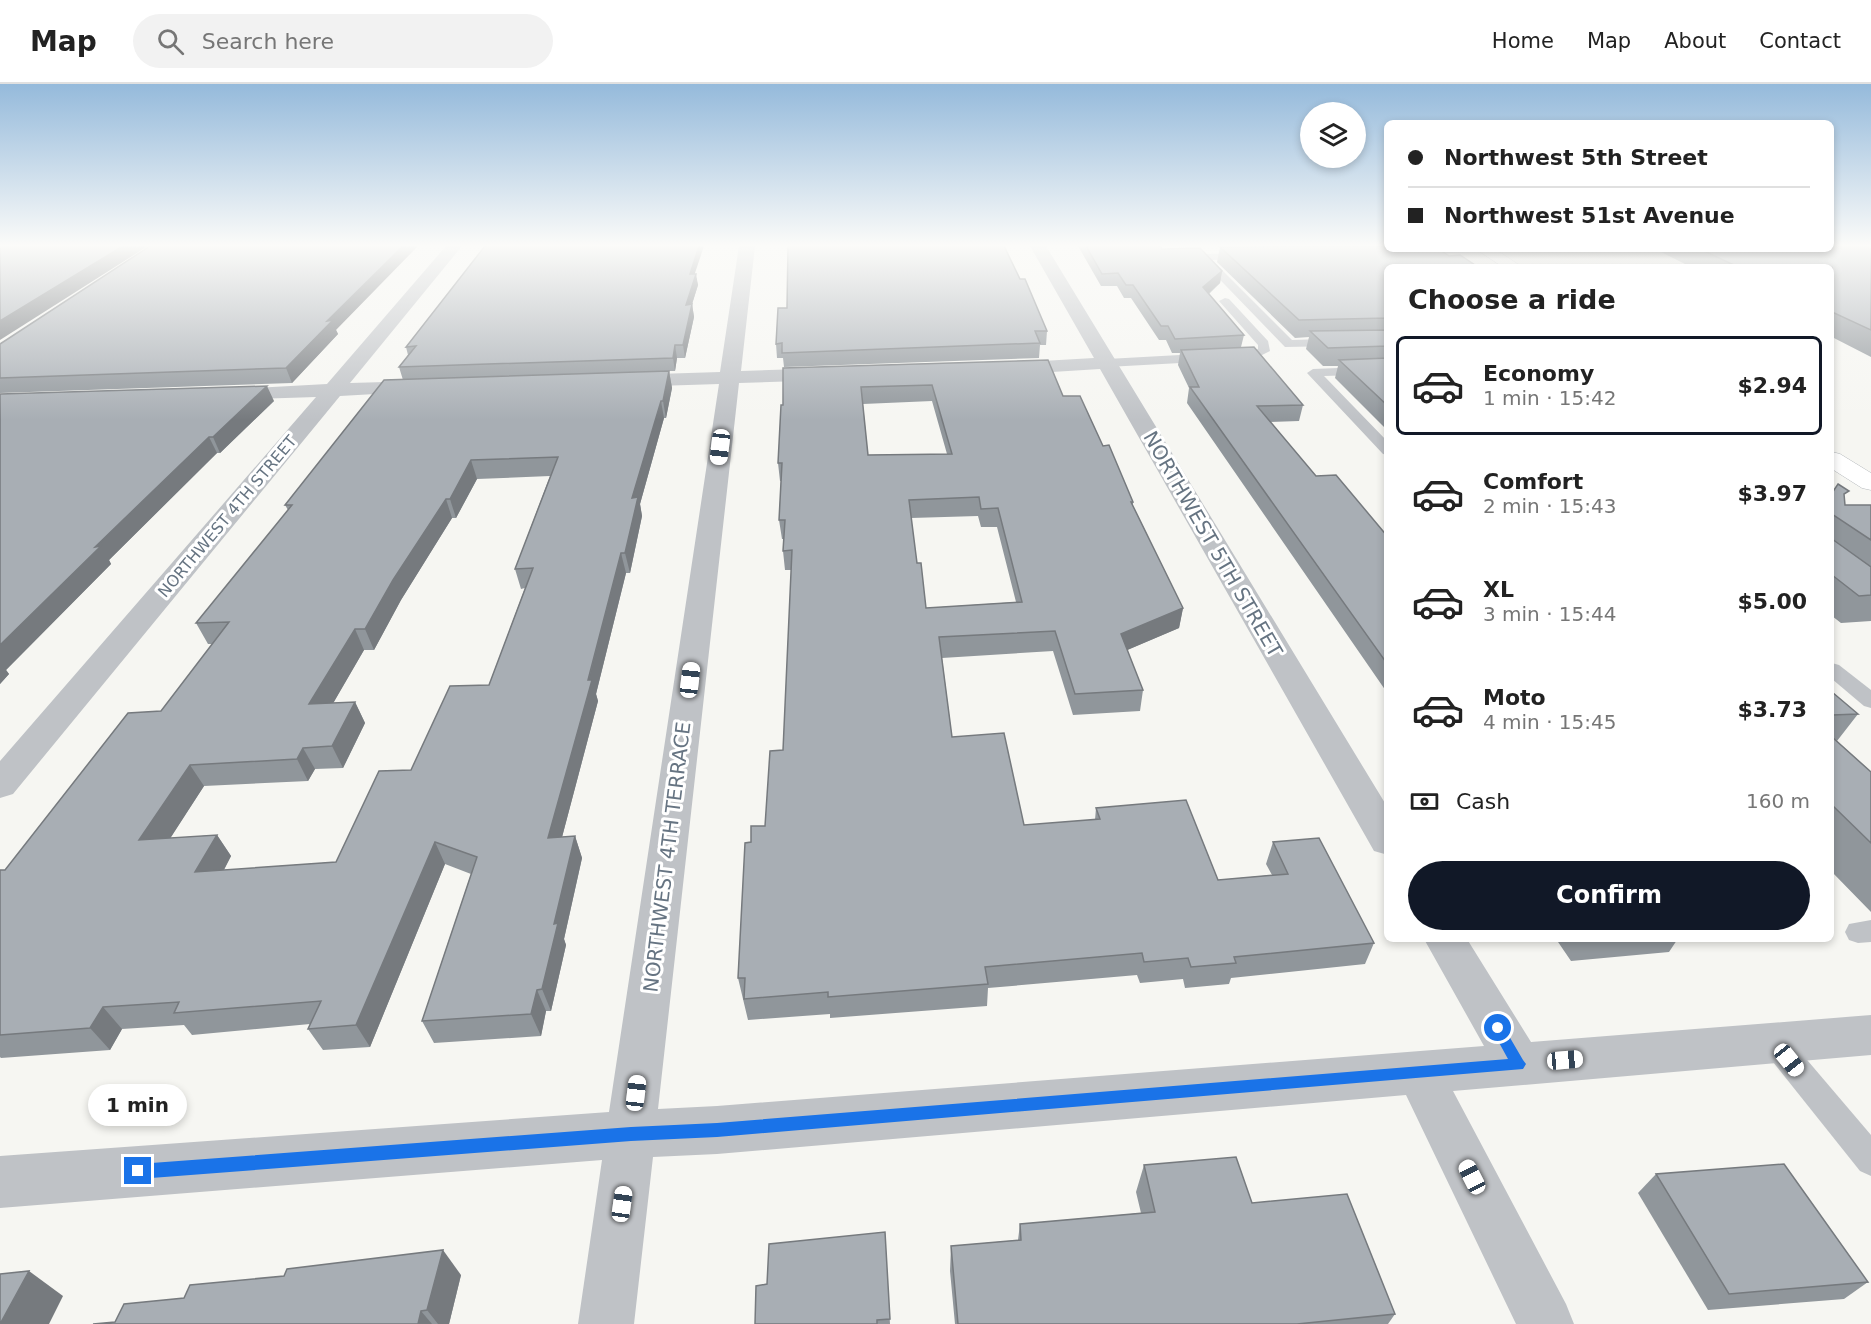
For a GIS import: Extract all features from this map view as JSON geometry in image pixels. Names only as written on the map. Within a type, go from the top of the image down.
[{"type":"main road","points":[[1834,460],[1871,483]]},
{"type":"street","name":"NORTHWEST 4TH STREET","points":[[0,785],[405,304]]},
{"type":"street","name":"NORTHWEST 4TH TERRACE","points":[[606,1324],[739,304]]},
{"type":"street","name":"NORTHWEST 5TH STREET","points":[[1072,304],[1384,834]]},
{"type":"street","points":[[989,369],[1107,363]]},
{"type":"street","points":[[608,381],[850,374]]},
{"type":"street","points":[[209,394],[445,387]]},
{"type":"street","points":[[1447,942],[1519,1064]]},
{"type":"street","points":[[0,1182],[631,1134],[728,1129],[1871,1035]]},
{"type":"street","points":[[1419,1073],[1546,1324]]},
{"type":"lane","points":[[1107,363],[1254,355],[1264,351],[1264,344],[1228,304]]},
{"type":"lane","points":[[1249,304],[1289,344],[1384,341]]},
{"type":"lane","points":[[1384,370],[1313,373],[1384,447]]},
{"type":"lane","points":[[1834,671],[1871,701]]},
{"type":"lane","points":[[1775,1043],[1871,1160]]},
{"type":"building","points":[[0,304],[28,304],[0,321]]},
{"type":"building","points":[[61,304],[344,304],[327,321],[333,320],[286,368],[0,378],[0,344]]},
{"type":"building","points":[[440,304],[692,304],[683,345],[675,345],[673,358],[399,367],[416,346],[406,347]]},
{"type":"building","points":[[787,304],[1036,304],[1047,331],[1035,331],[1040,343],[782,353],[782,343],[776,344],[778,308],[787,308]]},
{"type":"building","points":[[1146,304],[1217,304],[1244,335],[1175,339],[1168,326],[1161,326]]},
{"type":"building","points":[[1282,304],[1384,304],[1384,318],[1299,320]]},
{"type":"building","points":[[1834,304],[1871,304],[1871,330],[1834,313]]},
{"type":"building","points":[[1384,330],[1384,346],[1328,348],[1310,331]]},
{"type":"building","points":[[1254,347],[1303,405],[1257,406],[1316,476],[1336,475],[1384,532],[1384,659],[1190,387],[1199,387],[1181,350]]},
{"type":"building","points":[[1384,358],[1384,402],[1339,360]]},
{"type":"building","points":[[1048,360],[1063,396],[1080,396],[1103,446],[1109,445],[1133,502],[1131,502],[1183,608],[1121,634],[1143,690],[1075,694],[1055,631],[939,637],[952,737],[1004,733],[1024,825],[1100,819],[1096,808],[1186,800],[1218,880],[1288,874],[1273,842],[1319,838],[1374,943],[1234,957],[1236,963],[1191,967],[1188,958],[1144,962],[1142,953],[985,967],[988,984],[828,997],[828,992],[744,999],[745,978],[738,978],[745,843],[751,842],[751,826],[765,826],[770,751],[783,750],[792,550],[783,551],[785,520],[779,520],[782,463],[778,463],[781,405],[783,405],[783,368]],"holes":[[[932,385],[952,454],[868,455],[861,387]],[[979,497],[981,509],[998,508],[1022,602],[926,608],[921,563],[917,563],[909,500]]]},
{"type":"building","points":[[669,371],[663,401],[661,401],[632,498],[638,497],[625,553],[621,553],[588,680],[592,680],[548,838],[575,836],[554,924],[558,923],[542,989],[537,990],[531,1014],[422,1021],[477,857],[435,842],[356,1025],[308,1029],[321,1001],[174,1013],[179,1002],[103,1007],[90,1028],[0,1035],[0,870],[5,870],[128,713],[161,711],[229,622],[196,623],[292,505],[285,505],[384,380]],"holes":[[[558,457],[515,569],[533,568],[489,685],[450,686],[411,770],[379,771],[336,862],[195,872],[217,835],[139,840],[190,765],[297,759],[303,748],[332,746],[355,702],[309,704],[355,629],[365,629],[393,580],[446,499],[450,499],[471,460]]]},
{"type":"building","points":[[267,386],[213,437],[209,437],[95,547],[101,546],[0,645],[0,394]]},
{"type":"building","points":[[1838,484],[1849,491],[1844,494],[1845,505],[1871,505],[1871,540],[1834,515],[1834,490]]},
{"type":"building","points":[[1834,540],[1871,567],[1871,595],[1859,596],[1834,577]]},
{"type":"building","points":[[1834,694],[1858,714],[1834,715]]},
{"type":"building","points":[[1834,739],[1871,772],[1871,843],[1834,807]]},
{"type":"building","points":[[1236,1157],[1252,1203],[1347,1194],[1395,1314],[1297,1324],[958,1324],[951,1246],[1021,1240],[1020,1224],[1155,1212],[1144,1165]]},
{"type":"building","points":[[1784,1164],[1868,1282],[1729,1294],[1656,1174]]},
{"type":"building","points":[[885,1232],[890,1319],[877,1320],[877,1324],[755,1324],[756,1286],[767,1284],[769,1244]]},
{"type":"building","points":[[443,1250],[427,1310],[421,1311],[418,1324],[93,1324],[115,1322],[124,1304],[184,1298],[190,1285],[284,1276],[287,1269]]},
{"type":"building","points":[[29,1271],[0,1324],[0,1274]]},
{"type":"route","points":[[138,1171],[631,1134],[717,1130],[1519,1064],[1498,1028]]}]
